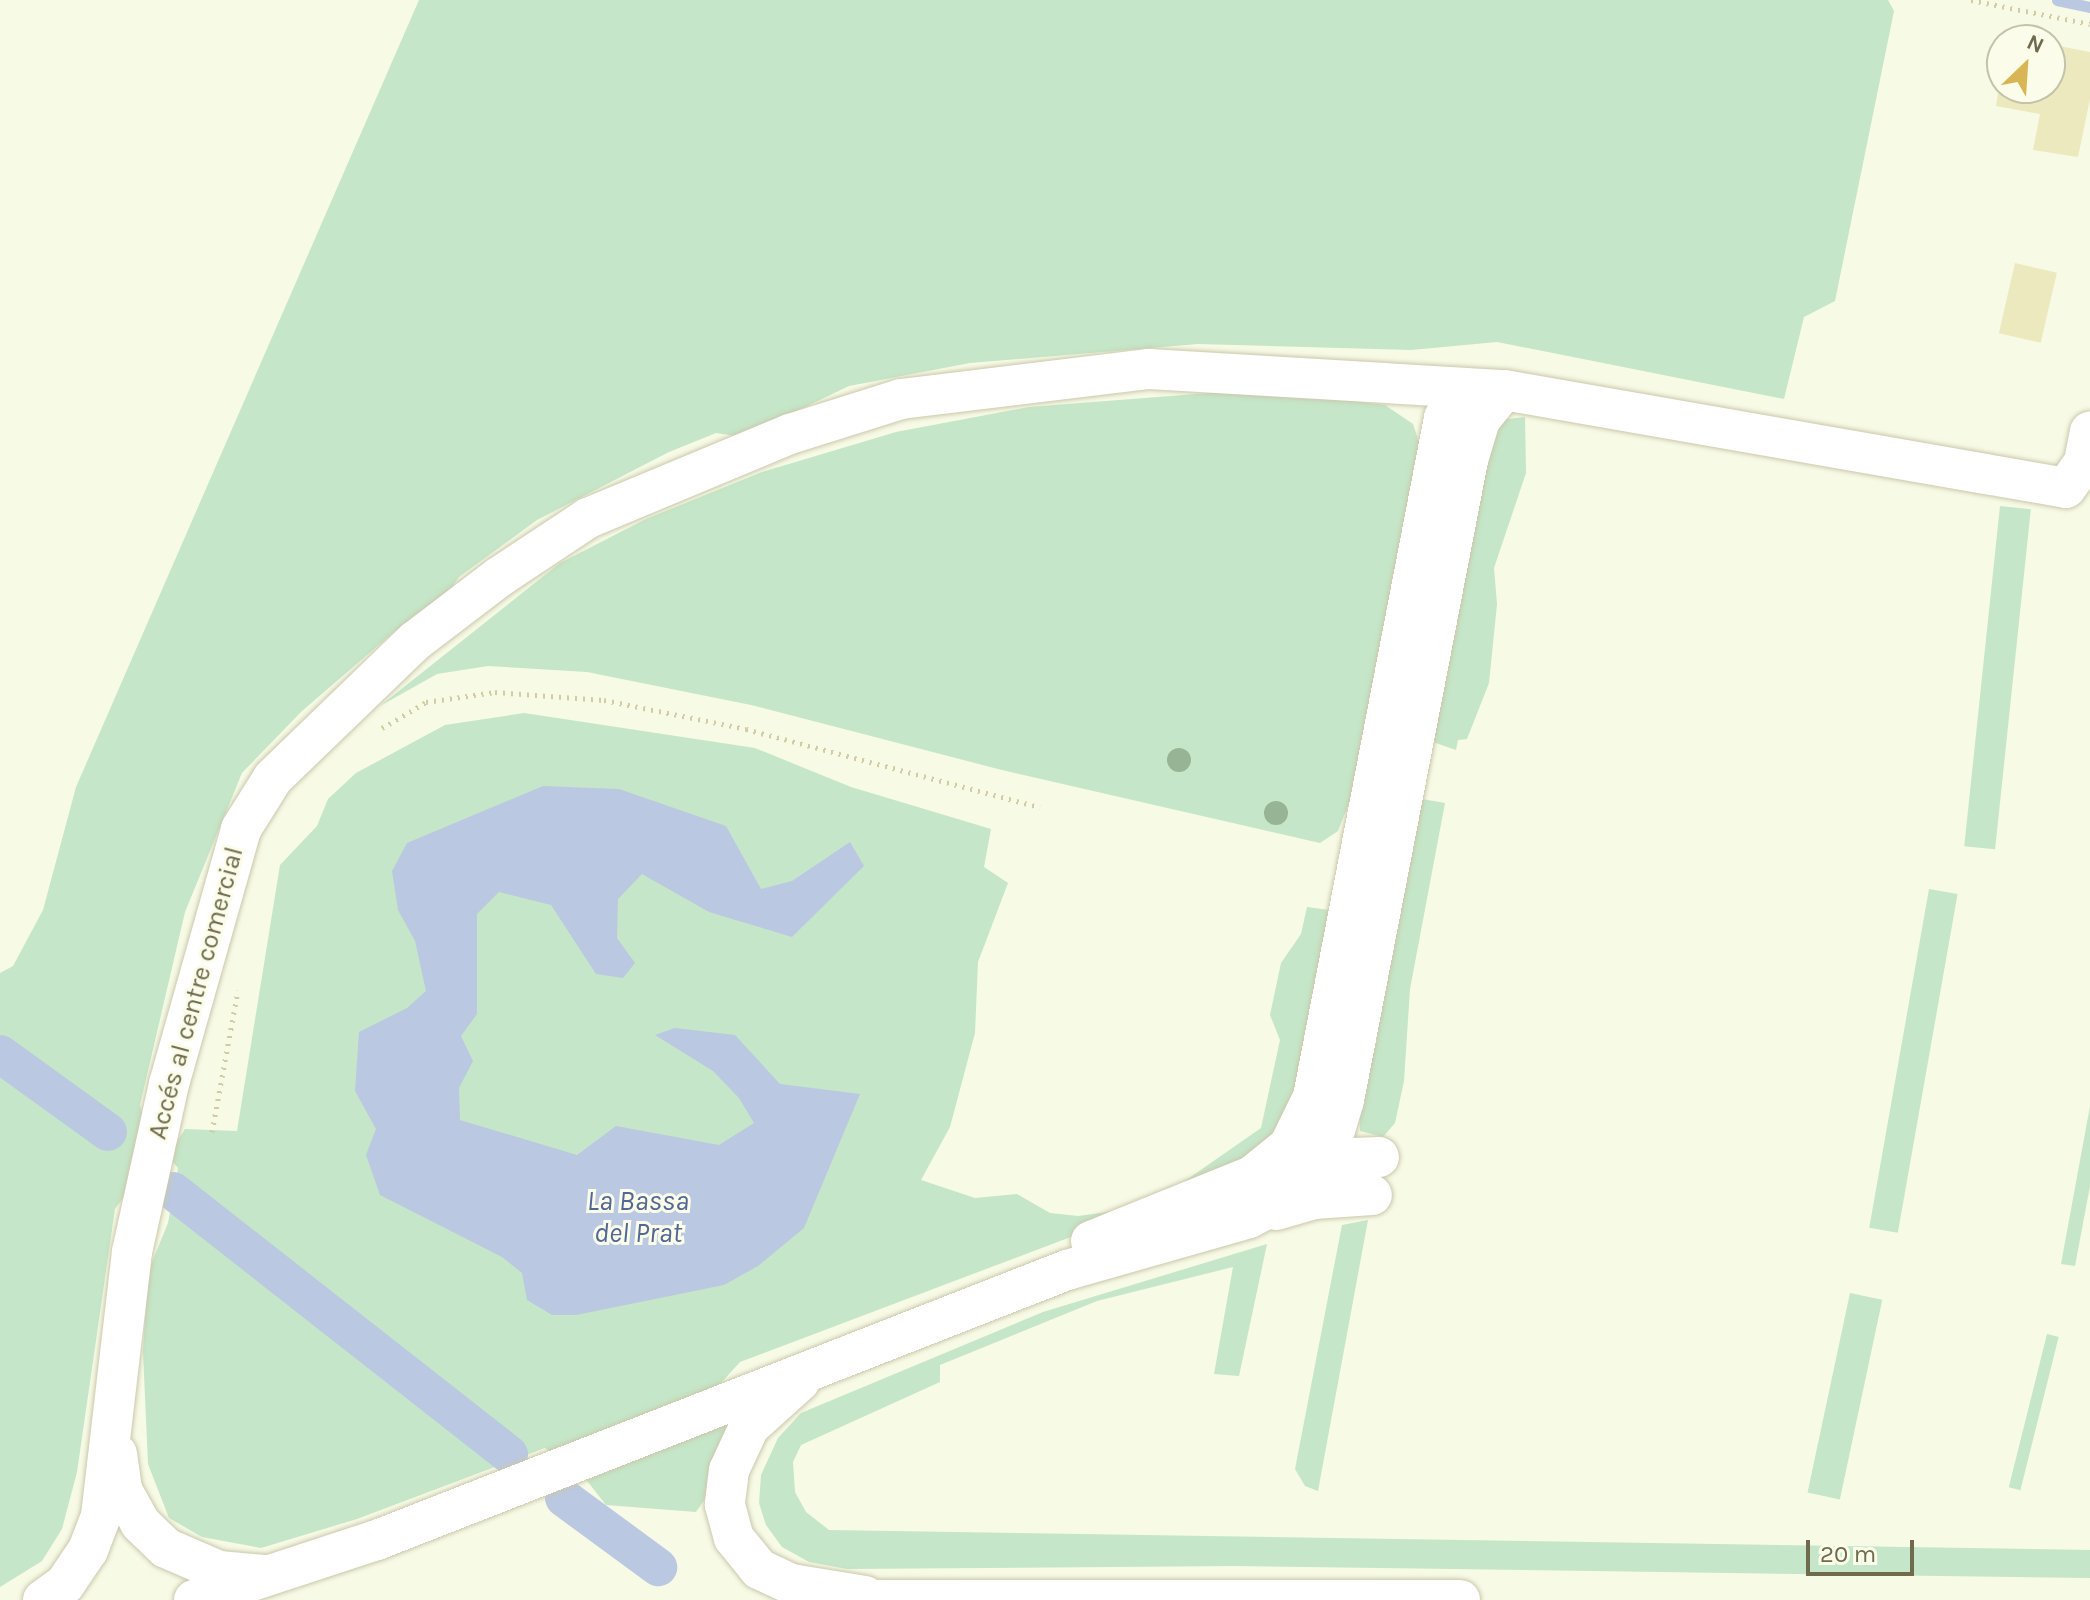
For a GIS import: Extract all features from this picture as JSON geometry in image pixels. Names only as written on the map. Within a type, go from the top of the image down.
[{"type":"street","name":"Accés al centre comercial","points":[[43,1600],[65,1584],[88,1550],[101,1516],[132,1252],[169,1084],[241,829],[273,778],[415,641],[499,577],[588,518],[682,475],[901,399],[1149,369],[1339,376],[1461,391],[1504,390],[2066,488],[2084,462],[2090,432]]},
{"type":"street","points":[[1249,1218],[1297,1193],[1327,1157],[1344,1100],[1468,460],[1480,420],[1504,390]]},
{"type":"street","points":[[1252,1176],[1289,1146],[1313,1097],[1444,418],[1461,391]]},
{"type":"street","points":[[1067,1270],[1093,1238],[1252,1176],[1327,1157],[1379,1157]]},
{"type":"street","points":[[1249,1218],[1314,1199],[1372,1195]]},
{"type":"street","name":"Accés al centre comercial","points":[[194,1600],[377,1540],[821,1363],[1067,1270],[1249,1218]]},
{"type":"street","name":"Accés al centre comercial","points":[[821,1363],[749,1427],[729,1470],[725,1505],[734,1538],[759,1569],[791,1584],[855,1598],[1460,1600]]},
{"type":"street","name":"Accés al centre comercial","points":[[112,1419],[122,1490],[140,1523],[166,1548],[219,1571],[274,1576]]},
{"type":"street","name":"Accés al centre comercial","points":[[88,1600],[111,1544],[112,1419]]},
{"type":"path","points":[[1971,0],[2090,24]]},
{"type":"path","points":[[374,733],[426,702],[495,692],[604,700],[746,729],[1040,807]]},
{"type":"path","points":[[212,1132],[240,978]]},
{"type":"green space","points":[[419,0],[1888,0],[1894,11],[1835,301],[1804,317],[1784,399],[1497,342],[1411,350],[1198,344],[970,363],[849,386],[743,437],[716,433],[669,452],[537,520],[459,577],[445,597],[395,631],[302,711],[242,773],[185,912],[140,1105],[153,1157],[115,1209],[77,1472],[62,1529],[42,1561],[0,1587],[0,973],[13,966],[43,910],[76,787]]},
{"type":"green space","points":[[1261,389],[1385,405],[1413,424],[1421,448],[1353,793],[1338,831],[1320,843],[1002,770],[751,705],[587,672],[488,666],[437,674],[380,706],[560,563],[646,519],[762,472],[896,432],[1029,407]]},
{"type":"green space","points":[[1525,417],[1526,473],[1494,568],[1497,604],[1489,683],[1467,739],[1458,740],[1456,750],[1433,742],[1456,520],[1500,420]]},
{"type":"green space","points":[[2000,506],[2031,509],[1995,849],[1964,846]]},
{"type":"green space","points":[[524,713],[755,748],[851,787],[991,829],[984,867],[1008,883],[978,962],[975,1033],[950,1127],[921,1180],[975,1198],[1017,1194],[1050,1213],[1078,1216],[1115,1211],[1182,1183],[1261,1128],[1280,1040],[1270,1015],[1281,963],[1301,934],[1307,907],[1329,910],[1289,1119],[1243,1160],[1076,1235],[740,1362],[721,1383],[736,1454],[696,1512],[606,1505],[584,1477],[545,1448],[357,1519],[261,1548],[202,1537],[169,1518],[148,1464],[143,1352],[148,1272],[168,1223],[178,1168],[168,1156],[185,1129],[237,1131],[280,865],[317,826],[328,799],[356,773],[445,725]]},
{"type":"green space","points":[[1422,799],[1445,803],[1410,989],[1404,1081],[1395,1123],[1383,1137],[1360,1131],[1359,1089],[1377,1040],[1365,992],[1390,969]]},
{"type":"green space","points":[[1929,889],[1958,894],[1898,1233],[1869,1228]]},
{"type":"green space","points":[[2090,1106],[2090,1186],[2075,1266],[2061,1264]]},
{"type":"green space","points":[[1368,1220],[1318,1491],[1305,1486],[1295,1469],[1342,1225]]},
{"type":"green space","points":[[1267,1244],[1239,1376],[1214,1374],[1233,1267],[1097,1301],[940,1365],[940,1382],[801,1445],[793,1462],[795,1492],[806,1512],[829,1530],[2090,1550],[2090,1578],[1234,1566],[847,1569],[809,1562],[782,1547],[766,1525],[759,1503],[761,1475],[778,1438],[801,1413],[1043,1312]]},
{"type":"green space","points":[[1850,1293],[1882,1300],[1840,1499],[1808,1493]]},
{"type":"green space","points":[[2047,1334],[2059,1337],[2020,1490],[2009,1487]]},
{"type":"water","name":"La Bassa del Prat","points":[[543,786],[619,789],[726,826],[761,889],[792,881],[850,842],[864,866],[792,937],[709,912],[642,874],[618,899],[617,938],[635,963],[623,978],[596,974],[551,905],[499,892],[477,914],[477,1014],[461,1036],[473,1061],[459,1088],[460,1120],[577,1155],[616,1126],[719,1145],[754,1123],[739,1098],[713,1071],[655,1035],[675,1028],[735,1035],[780,1084],[860,1094],[804,1228],[758,1266],[724,1285],[576,1315],[552,1315],[527,1300],[522,1273],[502,1257],[380,1195],[366,1155],[376,1129],[355,1091],[359,1032],[407,1008],[426,991],[415,941],[398,910],[392,871],[407,843]]},
{"type":"building","points":[[2066,47],[2090,52],[2090,99],[2078,157],[2033,150],[2040,114],[1996,106],[2066,104]]},
{"type":"building","points":[[2015,263],[2057,273],[2041,343],[1999,333]]},
{"type":"waterway","points":[[2057,0],[2090,7]]},
{"type":"waterway","points":[[0,1054],[108,1132]]},
{"type":"waterway","points":[[173,1191],[509,1454]]},
{"type":"waterway","points":[[564,1498],[658,1567]]}]
